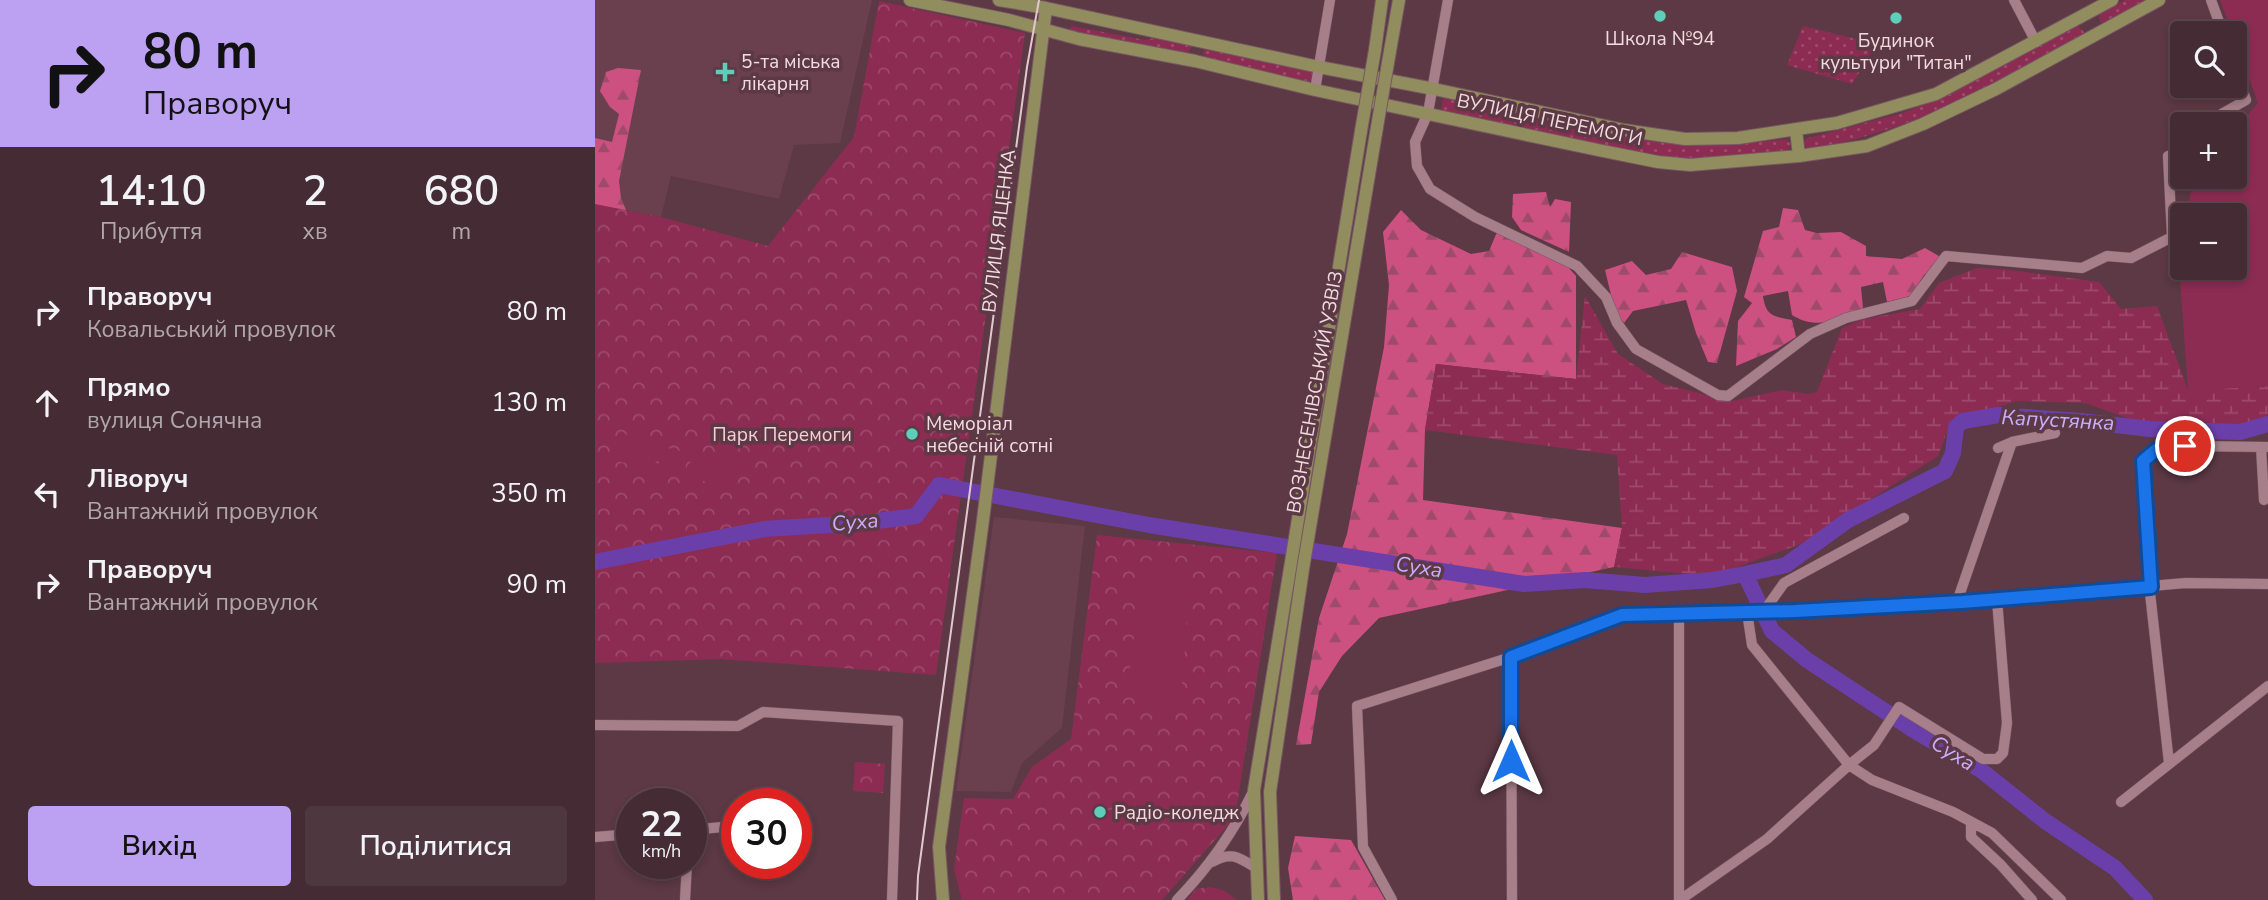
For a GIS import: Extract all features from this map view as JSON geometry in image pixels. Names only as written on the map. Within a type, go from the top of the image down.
[{"type":"main road","name":"ВУЛИЦЯ ПЕРЕМОГИ","points":[[910,0],[1002,18],[1079,39],[1195,61],[1315,90],[1658,162],[1722,164],[1867,146],[1923,124],[1996,89],[2159,0]]},
{"type":"main road","name":"ВОЗНЕСЕНІВСЬКИЙ УЗВІЗ","points":[[1304,526],[1382,0]]},
{"type":"main road","name":"ВОЗНЕСЕНІВСЬКИЙ УЗВІЗ","points":[[1258,900],[1254,790],[1297,568],[1399,0]]},
{"type":"main road","name":"ВУЛИЦЯ ПЕРЕМОГИ","points":[[1006,1],[1046,4],[1319,67],[1624,130],[1685,139],[1738,138],[1847,121],[1936,94],[2112,0]]},
{"type":"main road","name":"ВУЛИЦЯ ЯЦЕНКА","points":[[943,900],[939,847],[983,520],[1046,4]]},
{"type":"main road","points":[[2086,15],[2098,34]]},
{"type":"main road","points":[[1195,61],[1198,40]]},
{"type":"main road","points":[[1796,130],[1799,156]]},
{"type":"main road","name":"ВОЗНЕСЕНІВСЬКИЙ УЗВІЗ","points":[[1274,900],[1270,792],[1297,568]]},
{"type":"street","points":[[1315,90],[1330,0]]},
{"type":"street","points":[[1448,0],[1434,89],[1428,113],[1415,142],[1417,166],[1430,189],[1475,217],[1577,266],[1606,297],[1617,323],[1636,349],[1718,395],[1728,396],[1810,334],[1846,318],[1912,301],[1946,256],[2082,268],[2107,256],[2131,258],[2172,237],[2170,155]]},
{"type":"street","points":[[2014,0],[2036,42]]},
{"type":"street","points":[[2211,0],[2219,21]]},
{"type":"street","points":[[2225,112],[2245,98]]},
{"type":"street","points":[[1998,447],[2055,433]]},
{"type":"street","points":[[1962,602],[1959,596],[2012,442]]},
{"type":"street","points":[[2169,762],[2151,587],[2143,461],[2156,450],[2185,446],[2264,447],[2264,500]]},
{"type":"street","points":[[1767,613],[1767,607],[1784,583],[1904,518]]},
{"type":"street","points":[[1392,900],[1363,847],[1357,706],[1511,657],[1622,615],[1767,613],[1997,600],[2186,583],[2268,584]]},
{"type":"street","points":[[1680,900],[1767,839],[1874,746],[1899,707],[1983,759],[1997,759],[2003,753],[2007,723],[1997,600]]},
{"type":"street","points":[[1679,613],[1680,900]]},
{"type":"street","points":[[1750,613],[1752,645],[1849,765],[1872,780],[1953,812],[1992,833],[2061,900]]},
{"type":"street","points":[[1511,657],[1512,900]]},
{"type":"street","points":[[2121,802],[2268,686]]},
{"type":"street","points":[[595,725],[739,726],[763,712],[898,721],[892,900]]},
{"type":"street","points":[[1177,900],[1212,862],[1238,823],[1254,790]]},
{"type":"street","points":[[1971,822],[1971,837],[2032,900]]},
{"type":"street","points":[[595,837],[616,835]]},
{"type":"street","points":[[1212,862],[1222,856],[1232,855],[1256,868]]},
{"type":"street","points":[[685,900],[686,879]]},
{"type":"shaded area","name":"5-та міська лікарня","points":[[595,0],[872,0],[840,143],[794,145],[779,199],[671,176],[661,217],[595,204]]},
{"type":"shaded area","points":[[994,517],[1085,526],[1062,728],[1022,763],[1011,792],[956,791]]},
{"type":"green space","points":[[2125,0],[2149,0],[2101,23],[2100,14]]},
{"type":"green space","points":[[2220,0],[2268,0],[2268,386],[2188,391],[2180,280],[2247,280],[2247,203],[2189,203],[2191,189],[2247,189],[2247,116],[2258,103],[2247,73],[2247,21],[2228,21]]},
{"type":"green space","name":"Парк Перемоги","points":[[879,1],[1025,33],[936,675],[720,659],[595,663],[595,204],[661,217],[768,246],[854,137]]},
{"type":"green space","points":[[1072,26],[1145,40],[1164,36],[1191,43],[1192,47],[1184,53],[1071,33],[1069,30]]},
{"type":"green space","points":[[1803,26],[1877,44],[1852,84],[1787,65]]},
{"type":"green space","points":[[2078,26],[2084,32],[2083,37],[1951,105],[1883,131],[1810,149],[1806,147],[1804,141],[1808,138],[1903,113],[1937,99]]},
{"type":"green space","points":[[1209,47],[1311,71],[1313,78],[1304,82],[1206,59],[1204,49]]},
{"type":"green space","points":[[618,68],[641,70],[619,181],[621,198],[633,227],[595,264],[595,138],[612,142],[619,114],[610,107],[600,91],[606,72]]},
{"type":"green space","points":[[1443,98],[1566,127],[1629,138],[1703,144],[1787,139],[1791,145],[1787,151],[1735,157],[1680,158],[1638,152],[1441,110]]},
{"type":"green space","points":[[1546,192],[1550,207],[1555,199],[1571,202],[1569,252],[1521,230],[1512,217],[1513,194]]},
{"type":"green space","points":[[1783,208],[1798,210],[1805,230],[1817,233],[1841,232],[1866,246],[1866,256],[1902,259],[1925,248],[1944,259],[1924,275],[1910,296],[1887,302],[1883,282],[1861,287],[1863,309],[1827,322],[1810,322],[1792,315],[1788,291],[1763,296],[1769,312],[1792,320],[1796,337],[1777,349],[1736,366],[1738,321],[1752,303],[1744,297],[1763,231],[1779,227]]},
{"type":"green space","points":[[1401,210],[1421,230],[1471,254],[1489,251],[1497,232],[1568,267],[1576,276],[1576,379],[1436,364],[1425,430],[1423,500],[1622,528],[1614,567],[1379,618],[1342,656],[1319,692],[1311,744],[1296,745],[1319,618],[1347,534],[1384,347],[1389,285],[1383,232]]},
{"type":"green space","points":[[1682,252],[1732,267],[1737,291],[1717,363],[1708,362],[1686,300],[1633,311],[1624,323],[1615,312],[1605,270],[1632,261],[1646,275],[1671,269]]},
{"type":"green space","points":[[1977,268],[2099,282],[2121,309],[2157,306],[2188,390],[2268,386],[2268,418],[2237,427],[2203,422],[2147,425],[2085,403],[2016,401],[1950,424],[1938,456],[1801,544],[1712,576],[1614,567],[1622,528],[1617,455],[1425,430],[1436,364],[1576,379],[1585,296],[1618,354],[1663,384],[1732,401],[1782,390],[1809,394],[1817,392],[1842,328],[1863,319],[1920,309],[1939,283]]},
{"type":"green space","points":[[620,433],[660,443],[654,470],[613,460]]},
{"type":"green space","points":[[663,447],[689,453],[683,477],[657,470]]},
{"type":"green space","points":[[693,451],[734,460],[728,487],[687,477]]},
{"type":"green space","points":[[1097,535],[1277,553],[1235,817],[1162,900],[962,900],[954,869],[964,798],[1013,799],[1032,767],[1071,739]]},
{"type":"green space","points":[[1163,558],[1180,568],[1189,585],[1180,691],[1169,704],[1154,706],[1140,699],[1129,678],[1141,575],[1148,561]]},
{"type":"green space","points":[[855,762],[885,764],[883,793],[853,791]]},
{"type":"green space","points":[[1295,836],[1351,840],[1385,900],[1293,900],[1288,868]]},
{"type":"green space","points":[[1211,887],[1225,891],[1237,900],[1187,900],[1196,889]]},
{"type":"waterway","name":"Капустянка","points":[[1745,574],[1786,565],[1848,520],[1945,471],[1953,453],[1956,427],[1963,421],[1999,415],[2150,429],[2240,432],[2268,424]]},
{"type":"waterway","name":"Суха","points":[[595,562],[764,529],[861,523],[916,516],[939,485],[1149,525],[1524,584],[1585,580],[1645,585],[1712,580],[1745,574],[1772,631],[1807,660],[1915,731],[1982,771],[2045,821],[2115,868],[2145,900]]},
{"type":"tram line","points":[[917,900],[918,876],[1027,67],[1039,0]]},
{"type":"place","name":"Школа №94","points":[[1660,16]]},
{"type":"place","name":"Будинок культури \"Титан\"","points":[[1896,18]]},
{"type":"place","name":"5-та міська лікарня","points":[[725,72]]},
{"type":"place","name":"Меморіал небесній сотні","points":[[912,434]]},
{"type":"place","name":"Радіо-коледж","points":[[1100,812]]},
{"type":"route","points":[[1511,761],[1511,657],[1622,615],[1767,613],[1962,602],[2151,587],[2143,461],[2156,450],[2185,446]]}]
